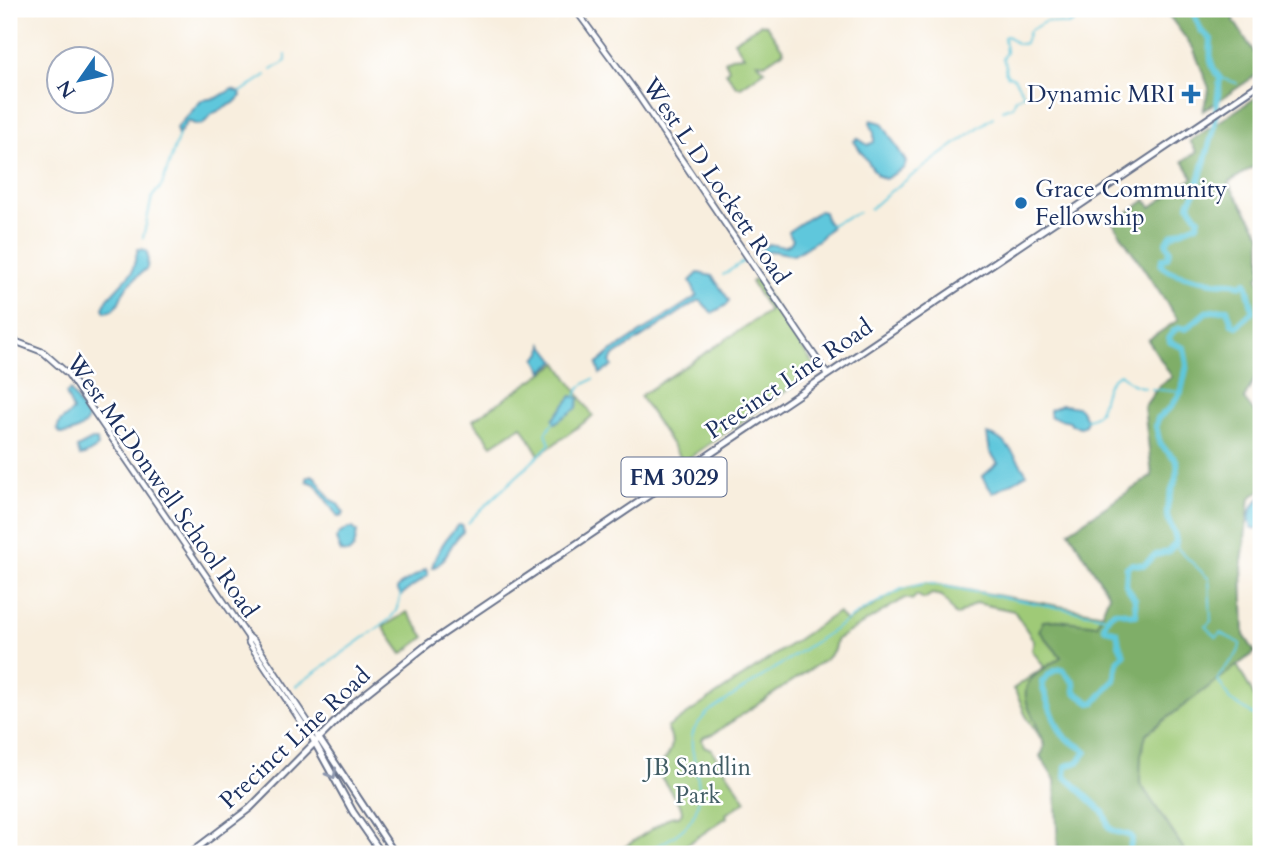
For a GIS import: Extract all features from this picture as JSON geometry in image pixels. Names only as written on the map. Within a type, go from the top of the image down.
[{"type":"main road","name":"West L D Lockett Road","points":[[575,9],[633,88],[827,374]]},
{"type":"main road","name":"Precinct Line Road","points":[[189,854],[250,808],[355,702],[428,644],[1261,83]]},
{"type":"main road","name":"West McDonwell School Road","points":[[9,339],[43,352],[68,374],[316,739]]},
{"type":"main road","points":[[316,739],[372,816],[395,854]]},
{"type":"main road","points":[[316,739],[362,824],[382,854]]},
{"type":"main road","points":[[362,824],[372,816]]},
{"type":"green space","points":[[1164,9],[1236,9],[1234,21],[1261,63],[1261,72],[1203,111],[1209,88],[1193,48]]},
{"type":"green space","points":[[761,24],[766,25],[784,51],[766,63],[757,62],[765,70],[741,87],[736,86],[726,72],[729,69],[725,61],[731,57],[744,56],[734,41]]},
{"type":"green space","points":[[1261,94],[1261,162],[1228,183],[1261,234],[1261,274],[1257,277],[1261,284],[1261,367],[1244,399],[1261,421],[1261,490],[1250,498],[1242,563],[1244,635],[1255,652],[1146,734],[1141,756],[1140,783],[1187,854],[1058,854],[1055,780],[1040,756],[1044,749],[1043,741],[1030,711],[1026,691],[1032,678],[1061,657],[1039,631],[1043,621],[1058,620],[1097,625],[1109,595],[1069,531],[1152,476],[1144,407],[1159,386],[1172,377],[1148,340],[1178,320],[1113,223],[1146,200],[1151,207],[1193,178],[1183,161],[1197,152],[1190,141]]},
{"type":"green space","points":[[756,278],[817,370],[683,462],[640,396],[769,311],[751,282]]},
{"type":"green space","points":[[558,363],[593,416],[539,455],[522,426],[492,445],[473,420]]},
{"type":"green space","name":"JB Sandlin Park","points":[[927,583],[1128,618],[1237,665],[1261,709],[1261,854],[1187,854],[1115,746],[1055,780],[1040,756],[1045,749],[1042,740],[1013,689],[1044,667],[1032,650],[1034,641],[1014,611],[976,603],[956,616],[942,596],[932,594],[924,599],[917,595],[912,600],[905,598],[836,640],[834,650],[827,658],[713,734],[704,737],[704,746],[711,749],[746,801],[726,814],[727,817],[673,854],[614,854],[682,812],[655,768],[665,760],[672,745],[667,728],[838,612],[846,622],[902,589]]},
{"type":"green space","points":[[407,612],[425,637],[402,654],[383,627]]},
{"type":"water","points":[[232,89],[240,92],[241,96],[234,103],[212,114],[203,124],[197,125],[188,121],[178,135],[176,128],[202,100],[217,98]]},
{"type":"water","points":[[871,120],[882,123],[906,162],[904,168],[885,179],[877,175],[854,141],[857,138],[868,145],[874,142]]},
{"type":"water","points":[[819,211],[824,212],[831,227],[819,239],[794,255],[772,251],[752,256],[769,244],[782,246],[791,243],[793,239],[789,231]]},
{"type":"water","points":[[138,249],[146,250],[147,268],[127,287],[115,308],[105,312],[103,308],[108,298],[132,272]]},
{"type":"water","points":[[698,273],[712,276],[729,300],[728,304],[712,313],[701,301],[697,301],[615,355],[610,361],[612,366],[600,374],[597,364],[611,352],[697,296],[690,281]]},
{"type":"water","points":[[543,344],[556,361],[543,371],[536,359],[542,353]]},
{"type":"water","points":[[70,390],[88,419],[84,426],[77,430],[61,434],[57,429],[60,422],[73,411],[66,393]]},
{"type":"water","points":[[572,396],[579,398],[577,408],[555,423],[553,419]]},
{"type":"water","points":[[1061,405],[1076,406],[1080,409],[1087,421],[1085,425],[1071,425],[1070,421],[1050,417],[1050,410]]},
{"type":"water","points":[[987,434],[1006,444],[1027,474],[993,493],[982,477],[998,463],[990,452]]},
{"type":"water","points":[[97,440],[98,447],[80,456],[77,448]]},
{"type":"water","points":[[312,475],[331,500],[337,503],[344,513],[342,516],[338,517],[315,484],[307,481]]},
{"type":"water","points":[[1261,497],[1261,529],[1252,528],[1251,511]]},
{"type":"water","points":[[459,525],[463,526],[463,532],[441,562],[432,568],[442,545]]},
{"type":"water","points":[[349,528],[357,532],[354,548],[348,553],[341,552],[336,539]]},
{"type":"water","points":[[426,569],[428,575],[401,595],[397,589],[399,586]]},
{"type":"waterway","points":[[1002,110],[1013,106],[1016,99],[1024,94],[1014,78],[1005,71],[1004,37],[1007,36],[1019,44],[1025,43],[1029,31],[1046,21],[1068,25],[1074,22],[1075,14],[1082,9]]},
{"type":"waterway","points":[[1128,854],[1131,836],[1111,829],[1102,811],[1065,776],[1066,766],[1078,762],[1086,752],[1065,738],[1047,701],[1042,682],[1050,673],[1062,669],[1074,683],[1075,692],[1090,703],[1095,702],[1114,680],[1119,659],[1124,655],[1117,632],[1104,626],[1114,612],[1136,615],[1135,599],[1126,585],[1127,567],[1132,564],[1144,565],[1155,555],[1168,552],[1176,543],[1167,511],[1177,475],[1177,461],[1160,444],[1156,426],[1158,418],[1171,407],[1181,392],[1187,365],[1184,348],[1170,342],[1169,337],[1176,329],[1186,329],[1206,312],[1227,309],[1232,324],[1237,326],[1253,311],[1246,282],[1241,285],[1201,280],[1177,274],[1161,265],[1162,259],[1167,258],[1170,250],[1166,243],[1171,235],[1197,224],[1199,219],[1189,205],[1196,191],[1214,129],[1220,78],[1212,65],[1211,39],[1201,31],[1192,9]]},
{"type":"waterway","points":[[272,70],[286,61],[286,55]]},
{"type":"waterway","points":[[241,92],[266,75]]},
{"type":"waterway","points":[[1220,78],[1237,83]]},
{"type":"waterway","points":[[870,209],[993,117]]},
{"type":"waterway","points":[[143,238],[152,197],[162,185],[179,135]]},
{"type":"waterway","points":[[830,225],[859,212]]},
{"type":"waterway","points":[[723,275],[744,261]]},
{"type":"waterway","points":[[1086,419],[1098,413],[1108,385],[1120,374],[1132,384],[1145,388]]},
{"type":"waterway","points":[[576,396],[580,387],[593,379]]},
{"type":"waterway","points":[[1151,389],[1181,392]]},
{"type":"waterway","points":[[468,523],[550,444],[546,433],[554,421]]},
{"type":"waterway","points":[[1176,543],[1178,549],[1209,579],[1211,621],[1206,626],[1216,637],[1220,633],[1240,643],[1237,654],[1218,680],[1230,700],[1261,720]]},
{"type":"waterway","points":[[643,854],[681,831],[697,808],[699,783],[692,739],[695,728],[707,713],[862,611],[902,589],[927,583],[1107,617]]},
{"type":"waterway","points":[[296,686],[389,620],[396,611],[401,594]]},
{"type":"place","name":"Dynamic MRI","points":[[1191,94]]},
{"type":"place","name":"Grace Community Fellowship","points":[[1021,203]]}]
